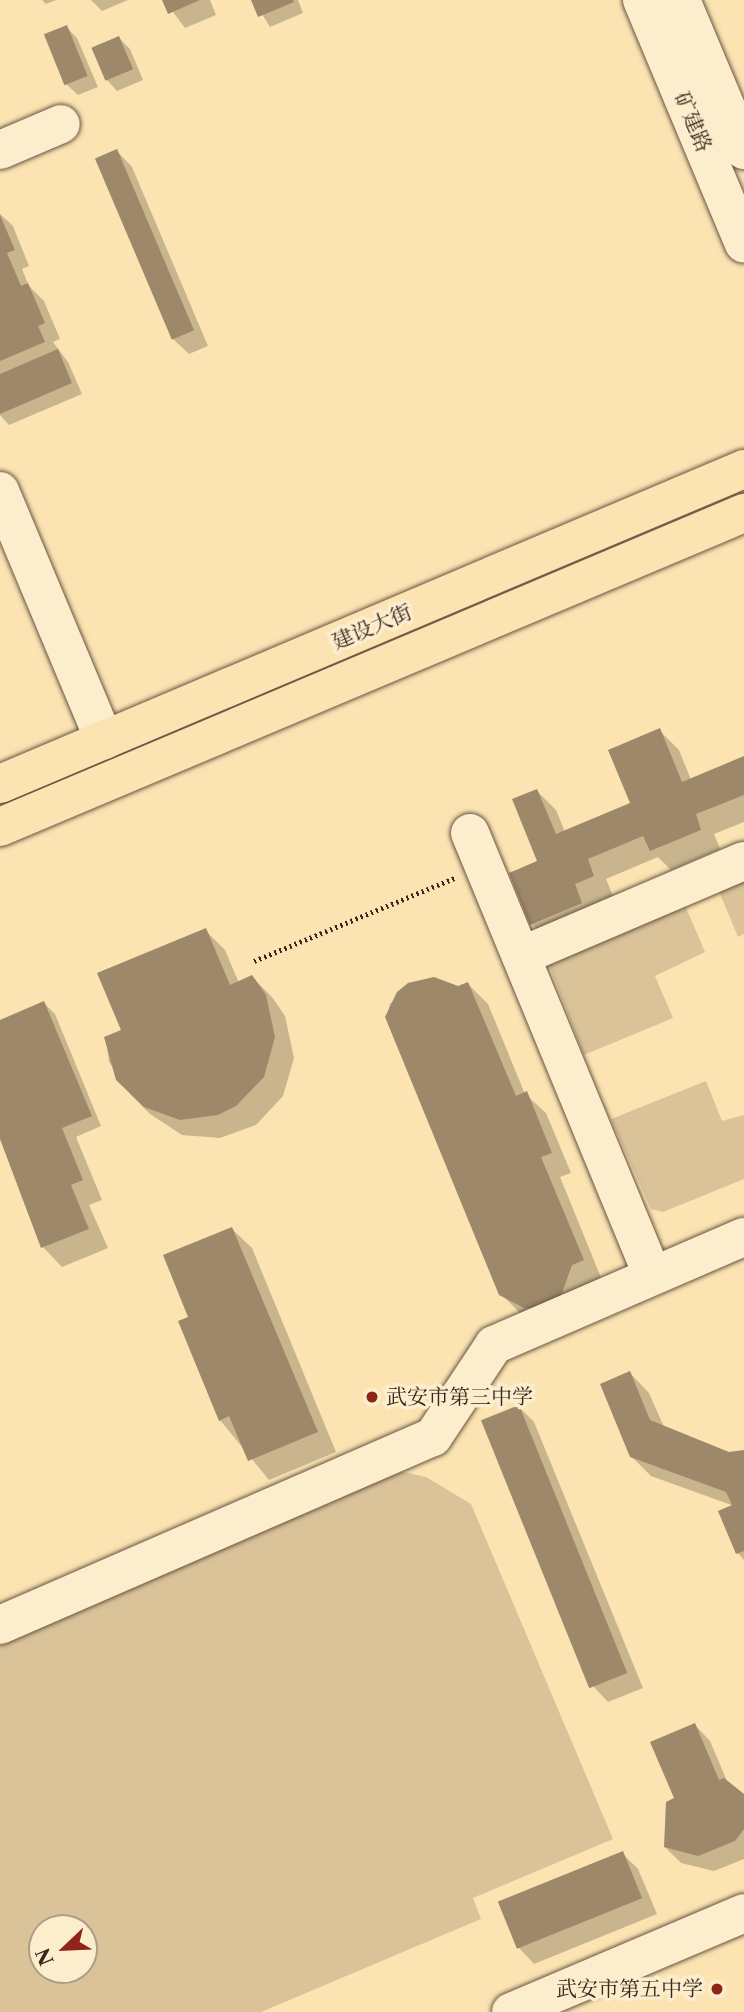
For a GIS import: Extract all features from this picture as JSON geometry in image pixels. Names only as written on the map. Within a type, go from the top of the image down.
[{"type":"main road","name":"建设大街","points":[[0,784],[744,469]]},
{"type":"main road","name":"建设大街","points":[[0,827],[744,513]]},
{"type":"street","name":"矿建路","points":[[642,0],[744,244]]},
{"type":"street","name":"矿建路","points":[[681,0],[744,150]]},
{"type":"street","points":[[0,150],[61,124]]},
{"type":"street","points":[[0,491],[104,740]]},
{"type":"street","points":[[477,849],[653,1276]]},
{"type":"street","points":[[521,956],[744,861]]},
{"type":"street","points":[[0,1625],[433,1437],[494,1345],[744,1237]]},
{"type":"street","points":[[511,2012],[744,1913]]},
{"type":"path","points":[[254,961],[477,849]]},
{"type":"shaded area","points":[[744,878],[744,934],[738,937],[718,889]]},
{"type":"shaded area","points":[[684,903],[705,952],[655,976],[673,1018],[584,1055],[549,965],[555,957]]},
{"type":"shaded area","points":[[706,1081],[722,1121],[744,1115],[744,1179],[663,1212],[651,1209],[611,1119]]},
{"type":"shaded area","points":[[399,1471],[426,1477],[471,1504],[613,1839],[473,1898],[481,1919],[261,2012],[0,2012],[0,1640]]},
{"type":"building","points":[[162,0],[200,0],[168,14]]},
{"type":"building","points":[[251,0],[293,0],[294,2],[258,17]]},
{"type":"building","points":[[67,25],[88,76],[64,85],[44,34]]},
{"type":"building","points":[[119,36],[133,69],[105,81],[91,48]]},
{"type":"building","points":[[117,149],[194,330],[172,340],[95,158]]},
{"type":"building","points":[[0,215],[15,250],[7,253],[21,286],[28,283],[45,323],[38,326],[45,342],[0,361]]},
{"type":"building","points":[[58,349],[72,383],[0,414],[0,374]]},
{"type":"building","points":[[660,728],[682,782],[744,756],[744,795],[696,814],[701,830],[650,851],[643,836],[588,859],[594,876],[575,884],[582,903],[530,925],[509,873],[537,861],[512,799],[537,789],[556,834],[630,803],[608,750]]},
{"type":"building","points":[[206,928],[230,985],[252,975],[266,995],[275,1037],[264,1077],[236,1106],[218,1115],[180,1120],[144,1107],[116,1080],[104,1037],[121,1030],[97,973]]},
{"type":"building","points":[[434,977],[458,986],[468,982],[516,1096],[527,1091],[552,1153],[541,1157],[584,1260],[572,1265],[561,1296],[538,1308],[524,1308],[499,1295],[385,1017],[397,992],[408,983]]},
{"type":"building","points":[[44,1001],[92,1116],[62,1128],[83,1180],[71,1185],[89,1229],[41,1248],[0,1139],[0,1020]]},
{"type":"building","points":[[232,1227],[318,1432],[248,1461],[229,1416],[219,1421],[178,1321],[188,1317],[163,1255]]},
{"type":"building","points":[[630,1371],[650,1420],[729,1452],[744,1450],[744,1551],[736,1554],[718,1511],[732,1505],[726,1492],[630,1457],[600,1384]]},
{"type":"building","points":[[519,1405],[627,1673],[589,1688],[481,1420]]},
{"type":"building","points":[[695,1723],[719,1780],[724,1778],[744,1794],[744,1829],[735,1841],[698,1856],[664,1847],[666,1802],[674,1798],[650,1742]]},
{"type":"building","points":[[623,1851],[642,1898],[517,1949],[498,1902]]},
{"type":"place","name":"武安市第三中学","points":[[372,1397]]},
{"type":"place","name":"武安市第五中学","points":[[717,1989]]}]
